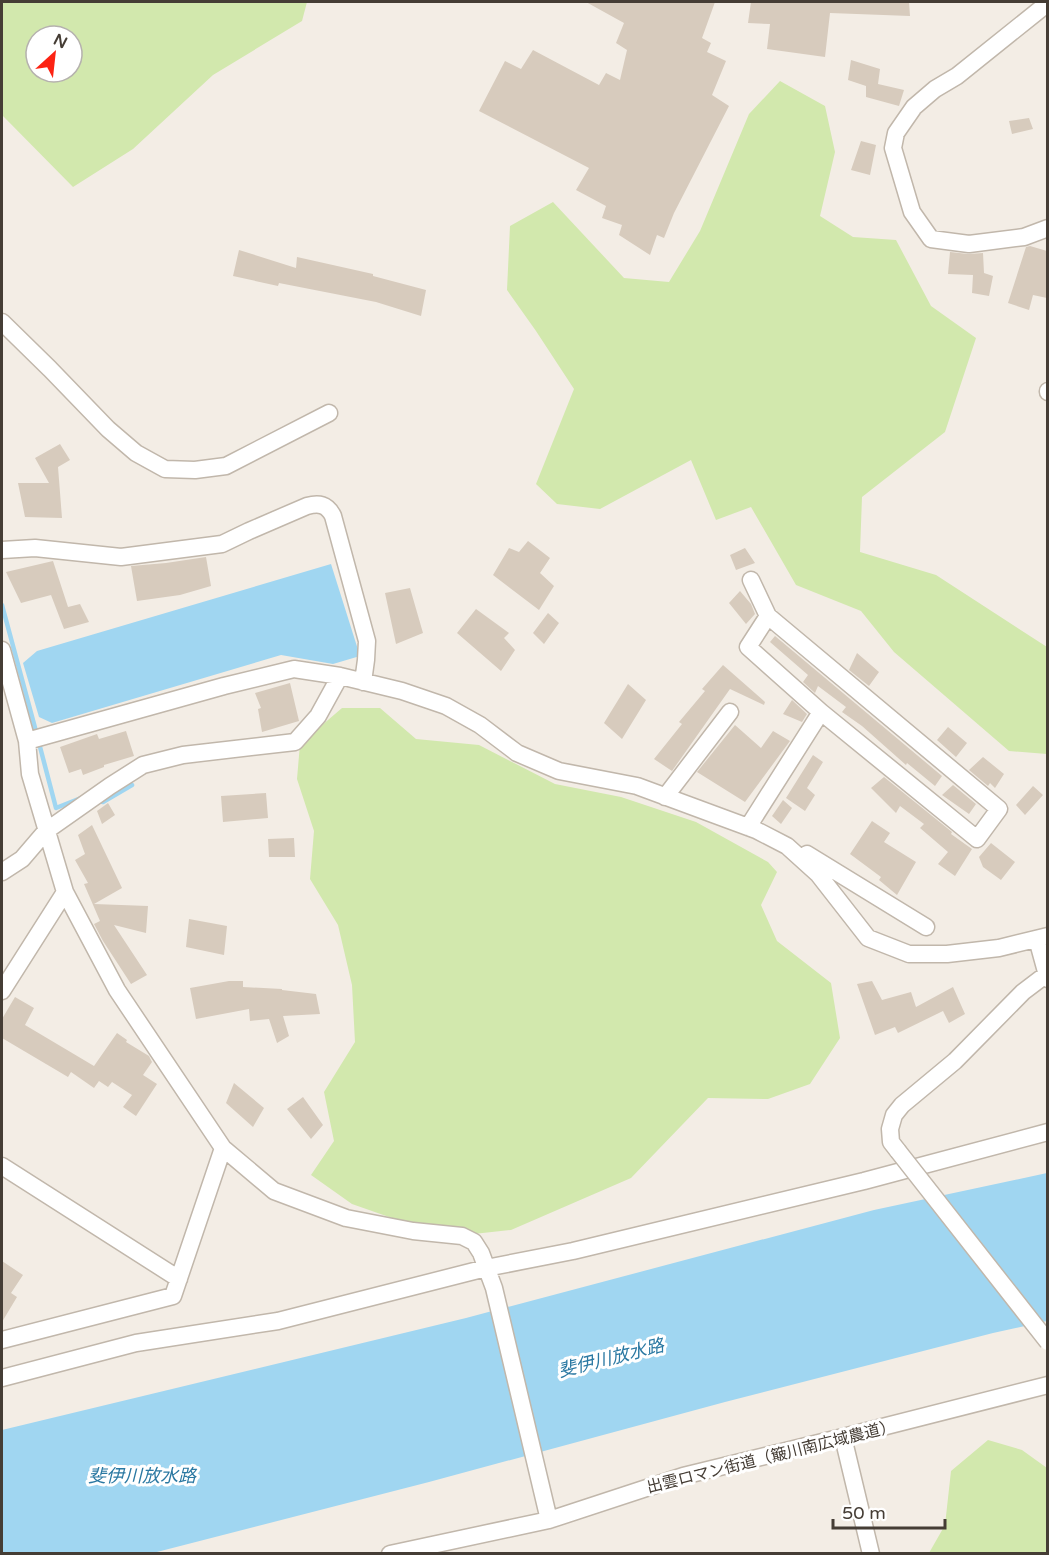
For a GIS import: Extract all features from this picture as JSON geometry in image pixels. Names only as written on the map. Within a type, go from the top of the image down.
[{"type":"street","points":[[1047,3],[957,76],[935,89],[914,107],[896,133],[893,148],[912,212],[931,239],[969,244],[1024,237],[1047,228]]},
{"type":"street","points":[[2,322],[108,429],[136,453],[165,469],[195,470],[226,466],[328,413]]},
{"type":"street","points":[[2,550],[35,548],[121,557],[222,544],[307,506],[317,503],[324,505],[333,516],[367,641],[363,682]]},
{"type":"street","points":[[751,580],[768,616],[999,809],[977,839],[821,712],[748,647],[768,616]]},
{"type":"street","points":[[2,650],[27,741],[30,774],[65,892],[117,990],[223,1148],[274,1191],[346,1218],[413,1231],[462,1236],[474,1242],[481,1253],[494,1288],[549,1520]]},
{"type":"street","points":[[27,741],[224,686],[294,669],[340,676],[402,691],[446,706],[480,725],[517,753],[559,771],[637,786],[748,827],[807,854],[926,927]]},
{"type":"street","points":[[2,872],[22,859],[46,831],[143,765],[183,755],[295,742],[318,716],[340,676]]},
{"type":"street","points":[[666,797],[730,712]]},
{"type":"street","points":[[748,827],[821,712]]},
{"type":"street","points":[[787,846],[818,874],[868,938],[909,954],[947,954],[999,948],[1042,937],[1047,975],[1023,992],[955,1062],[902,1105],[894,1116],[890,1130],[891,1142],[897,1152],[1047,1342]]},
{"type":"street","points":[[2,991],[65,892]]},
{"type":"street","points":[[2,1378],[136,1343],[278,1321],[486,1268],[585,1248],[864,1180],[1047,1132]]},
{"type":"street","points":[[2,1340],[173,1296],[223,1148]]},
{"type":"street","points":[[2,1166],[179,1280]]},
{"type":"street","name":"出雲ロマン街道（簸川南広域農道）","points":[[390,1554],[549,1520],[683,1476],[1047,1385]]},
{"type":"street","points":[[843,1437],[871,1554]]},
{"type":"green space","points":[[2,2],[307,2],[302,21],[213,75],[133,149],[73,187],[2,115]]},
{"type":"green space","points":[[780,81],[825,106],[835,152],[820,216],[853,237],[896,240],[931,306],[976,338],[945,432],[862,497],[860,552],[936,575],[1047,647],[1047,754],[1009,751],[894,652],[861,611],[796,585],[751,507],[716,520],[691,460],[600,509],[557,504],[536,484],[574,389],[507,290],[510,226],[553,202],[624,278],[669,282],[700,231],[749,114]]},
{"type":"green space","points":[[342,708],[380,708],[416,739],[479,745],[555,784],[621,797],[696,822],[768,862],[777,872],[761,905],[777,941],[831,983],[840,1038],[810,1084],[768,1099],[708,1098],[631,1178],[511,1230],[446,1237],[352,1204],[311,1175],[334,1141],[324,1092],[355,1042],[352,985],[338,925],[310,879],[314,831],[297,779],[300,744]]},
{"type":"green space","points":[[988,1440],[1022,1450],[1047,1468],[1047,1553],[929,1553],[945,1525],[951,1471]]},
{"type":"water","points":[[331,564],[360,656],[333,664],[281,655],[52,723],[39,717],[23,663],[37,651]]},
{"type":"water","name":"斐伊川放水路","points":[[1047,1173],[1047,1321],[725,1402],[153,1553],[2,1553],[2,1430],[466,1318],[874,1210]]},
{"type":"building","points":[[586,2],[715,2],[702,38],[711,43],[707,52],[726,61],[712,95],[729,106],[674,213],[664,238],[657,235],[650,255],[619,235],[622,225],[602,218],[606,206],[576,190],[589,168],[479,111],[505,61],[521,69],[533,50],[599,85],[606,73],[620,80],[627,50],[616,43],[624,23]]},
{"type":"building","points":[[751,2],[909,2],[910,16],[830,13],[825,57],[767,49],[770,24],[748,23]]},
{"type":"building","points":[[851,60],[880,69],[878,84],[904,90],[899,106],[866,97],[866,86],[848,80]]},
{"type":"building","points":[[1029,118],[1033,129],[1012,134],[1009,121]]},
{"type":"building","points":[[861,141],[876,145],[870,175],[851,170]]},
{"type":"building","points":[[1026,247],[1047,251],[1047,298],[1033,295],[1029,310],[1008,303]]},
{"type":"building","points":[[239,250],[296,268],[297,257],[373,274],[373,276],[426,290],[421,316],[376,302],[233,276]]},
{"type":"building","points":[[950,252],[983,253],[984,273],[993,276],[989,296],[972,293],[973,275],[948,274]]},
{"type":"building","points":[[60,444],[70,460],[58,467],[62,518],[25,517],[18,483],[49,483],[35,458]]},
{"type":"building","points":[[528,541],[550,558],[540,573],[554,586],[539,610],[493,575],[509,548],[519,552]]},
{"type":"building","points":[[745,548],[755,563],[736,570],[730,555]]},
{"type":"building","points":[[206,557],[211,586],[180,595],[137,601],[131,566]]},
{"type":"building","points":[[53,561],[68,607],[80,604],[89,622],[64,629],[51,595],[21,603],[6,572]]},
{"type":"building","points":[[410,588],[423,633],[396,644],[385,593]]},
{"type":"building","points":[[740,591],[751,604],[755,614],[746,624],[729,603]]},
{"type":"building","points":[[476,609],[509,633],[504,638],[515,650],[501,671],[457,633]]},
{"type":"building","points":[[548,613],[559,623],[544,644],[533,633]]},
{"type":"building","points":[[775,636],[942,776],[935,786],[842,712],[846,707],[818,686],[815,693],[803,682],[808,675],[770,642]]},
{"type":"building","points":[[857,653],[879,672],[869,686],[849,670]]},
{"type":"building","points":[[723,665],[765,702],[764,705],[730,689],[672,771],[654,759],[682,724],[679,722],[705,691],[702,689]]},
{"type":"building","points":[[290,683],[299,721],[262,732],[258,709],[261,708],[255,693]]},
{"type":"building","points":[[628,684],[646,700],[622,739],[604,723]]},
{"type":"building","points":[[792,700],[807,714],[802,722],[783,714]]},
{"type":"building","points":[[735,725],[761,748],[773,731],[790,741],[745,802],[697,772]]},
{"type":"building","points":[[948,727],[967,743],[956,757],[937,740]]},
{"type":"building","points":[[126,731],[134,756],[104,765],[104,767],[83,775],[81,769],[69,773],[60,747],[97,734],[99,739]]},
{"type":"building","points":[[813,755],[823,762],[807,788],[815,795],[805,811],[786,798]]},
{"type":"building","points":[[983,757],[1004,774],[995,788],[990,783],[988,786],[969,770]]},
{"type":"building","points":[[884,777],[972,849],[955,876],[938,864],[948,852],[920,828],[924,824],[900,806],[896,813],[871,788]]},
{"type":"building","points":[[953,785],[976,804],[969,814],[942,795]]},
{"type":"building","points":[[1033,786],[1043,795],[1025,815],[1016,805]]},
{"type":"building","points":[[266,793],[268,818],[223,822],[221,796]]},
{"type":"building","points":[[783,800],[792,808],[781,824],[772,816]]},
{"type":"building","points":[[108,803],[115,815],[102,824],[97,811]]},
{"type":"building","points":[[872,821],[890,833],[884,842],[916,862],[897,895],[879,880],[881,877],[850,854]]},
{"type":"building","points":[[92,825],[122,888],[94,904],[148,906],[146,933],[114,925],[147,975],[131,984],[94,924],[100,921],[84,884],[88,883],[75,860],[85,854],[78,835]]},
{"type":"building","points":[[294,838],[295,857],[269,857],[268,839]]},
{"type":"building","points":[[991,843],[1015,862],[1001,880],[983,867],[979,857]]},
{"type":"building","points":[[189,919],[227,926],[224,955],[186,947]]},
{"type":"building","points":[[229,981],[243,981],[243,987],[316,994],[320,1014],[283,1016],[289,1036],[277,1043],[269,1019],[250,1021],[249,1009],[196,1019],[190,988]]},
{"type":"building","points":[[872,981],[882,1000],[911,992],[916,1007],[953,987],[965,1014],[949,1023],[943,1011],[898,1033],[895,1027],[875,1035],[857,984]]},
{"type":"building","points":[[15,997],[34,1008],[25,1025],[94,1066],[117,1033],[127,1040],[126,1042],[149,1056],[152,1062],[143,1075],[157,1084],[136,1116],[123,1107],[132,1095],[112,1082],[108,1087],[99,1081],[94,1088],[71,1072],[68,1077],[2,1038],[2,1019]]},
{"type":"building","points":[[234,1083],[264,1108],[253,1127],[226,1103]]},
{"type":"building","points":[[303,1097],[323,1125],[311,1139],[287,1109]]},
{"type":"building","points":[[2,1261],[23,1275],[11,1293],[17,1297],[2,1322]]},
{"type":"waterway","points":[[2,605],[37,735]]},
{"type":"waterway","points":[[39,743],[56,808],[81,798]]},
{"type":"waterway","points":[[98,801],[103,802],[132,785]]}]
